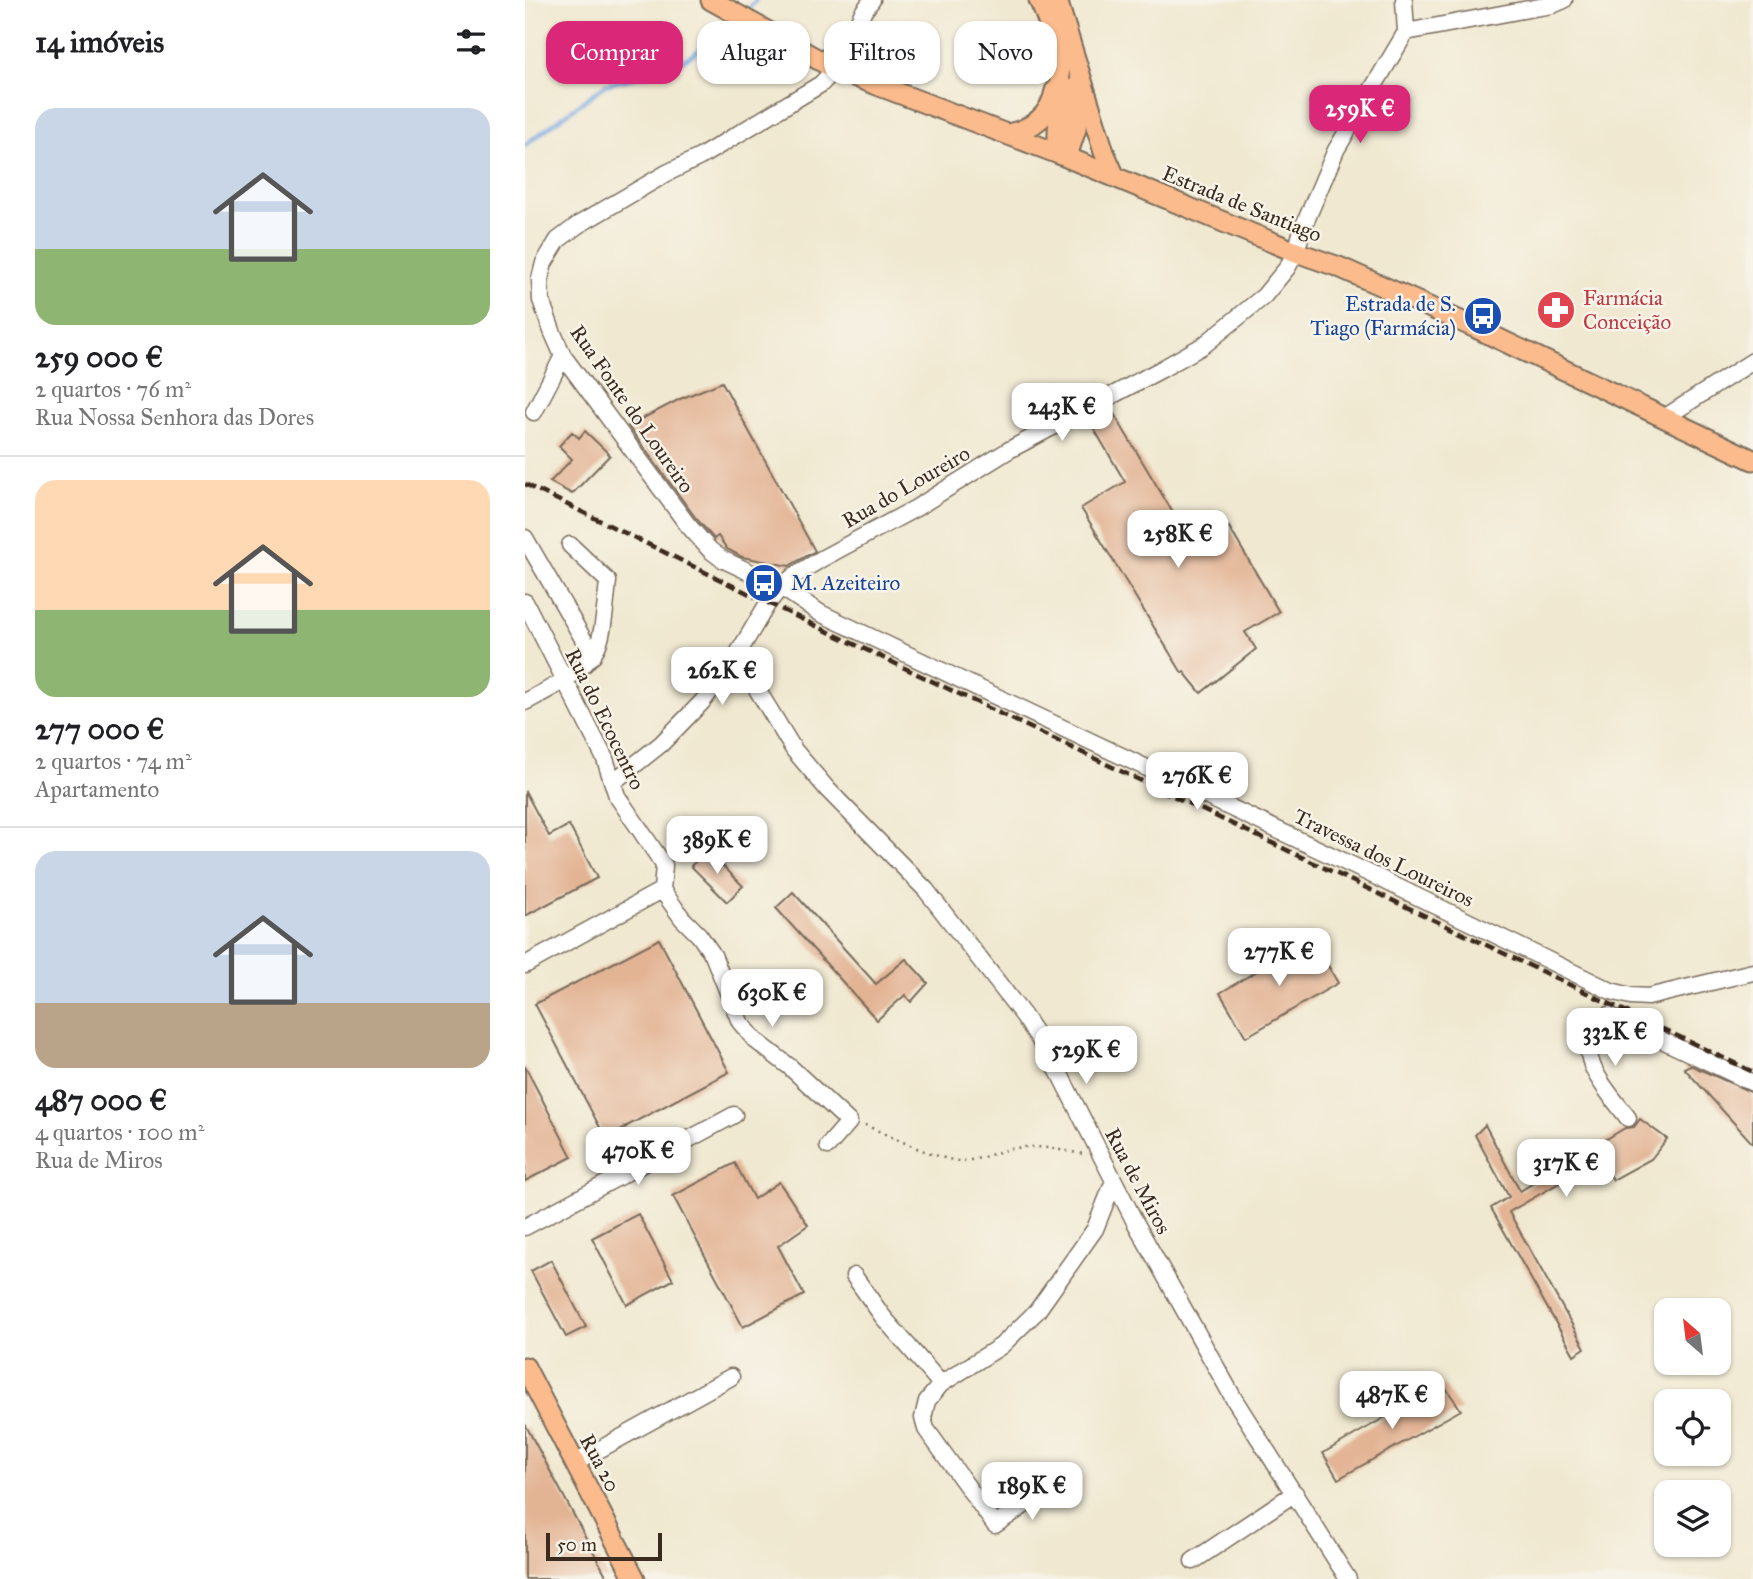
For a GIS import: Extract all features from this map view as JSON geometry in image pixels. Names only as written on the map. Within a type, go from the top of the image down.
[{"type":"main road","points":[[1039,0],[1052,37],[1058,69],[1059,154],[1070,147],[1076,130],[1079,69]]},
{"type":"main road","points":[[1057,0],[1104,152],[1115,177]]},
{"type":"main road","name":"Estrada de Santiago","points":[[718,4],[824,63]]},
{"type":"main road","points":[[1008,134],[1038,122],[1046,112],[1054,96],[1058,69]]},
{"type":"main road","name":"Estrada de Santiago","points":[[875,84],[1059,154],[1296,252],[1339,267],[1753,460]]},
{"type":"main road","name":"Rua 20","points":[[525,1367],[635,1579]]},
{"type":"street","points":[[859,21],[872,0]]},
{"type":"street","points":[[1404,0],[1406,32],[1552,5],[1564,0]]},
{"type":"street","name":"Rua do Loureiro","points":[[613,782],[661,744],[702,702],[734,660],[768,603],[781,587],[796,575],[916,508],[1009,450],[1204,345],[1264,296],[1287,268],[1296,252],[1302,230],[1336,150],[1406,32]]},
{"type":"street","name":"Rua Fonte do Loureiro","points":[[781,587],[722,559],[709,550],[687,524],[563,356],[541,300],[540,279],[544,263],[558,240],[578,225],[700,157],[824,81]]},
{"type":"street","points":[[534,412],[563,356]]},
{"type":"street","points":[[1664,418],[1753,361]]},
{"type":"street","points":[[525,538],[593,656]]},
{"type":"street","points":[[525,702],[565,681],[593,656],[601,637],[608,581],[570,545]]},
{"type":"street","name":"Travessa dos Loureiros","points":[[781,587],[820,613],[1611,991],[1648,998],[1753,972]]},
{"type":"street","name":"Rua do Ecocentro","points":[[525,602],[605,759],[617,796],[664,865],[662,890]]},
{"type":"street","name":"Rua de Miros","points":[[734,660],[749,676],[794,750],[828,790],[926,890],[1023,1015],[1049,1055],[1114,1181],[1234,1399],[1348,1579]]},
{"type":"street","points":[[525,965],[662,890],[713,955],[740,1021],[755,1040],[790,1067],[849,1122],[828,1146]]},
{"type":"street","points":[[1628,1118],[1593,1069],[1588,1052],[1591,1038],[1609,1015],[1753,1083]]},
{"type":"street","points":[[525,1227],[734,1115]]},
{"type":"street","points":[[1048,1489],[995,1525],[926,1429],[923,1418],[927,1401],[941,1384],[1001,1346],[1037,1311],[1095,1229],[1114,1181]]},
{"type":"street","points":[[854,1276],[883,1317],[941,1384]]},
{"type":"street","points":[[575,1463],[731,1377]]},
{"type":"street","points":[[1192,1561],[1295,1493]]},
{"type":"path","points":[[849,1122],[853,1120],[936,1155],[958,1161],[986,1158],[1024,1147],[1101,1156]]},
{"type":"building","points":[[722,382],[815,551],[789,566],[742,557],[727,549],[718,536],[714,539],[628,426],[680,399]]},
{"type":"building","points":[[1114,414],[1194,548],[1229,527],[1279,612],[1245,632],[1256,649],[1201,693],[1184,672],[1182,673],[1081,508],[1125,482],[1093,427]]},
{"type":"building","points":[[585,431],[610,455],[572,494],[550,482],[572,459],[559,446],[572,432],[579,438]]},
{"type":"building","points":[[525,791],[549,836],[569,825],[597,878],[525,916]]},
{"type":"building","points":[[707,850],[743,886],[727,902],[691,866]]},
{"type":"building","points":[[793,892],[876,984],[906,959],[928,983],[911,1002],[905,995],[877,1020],[776,908]]},
{"type":"building","points":[[1312,938],[1338,983],[1246,1037],[1220,993]]},
{"type":"building","points":[[659,939],[729,1072],[606,1139],[535,1004]]},
{"type":"building","points":[[1690,1065],[1753,1093],[1753,1144],[1684,1068]]},
{"type":"building","points":[[525,1066],[572,1157],[525,1181]]},
{"type":"building","points":[[1640,1119],[1667,1139],[1651,1159],[1613,1180],[1601,1159],[1509,1212],[1585,1348],[1574,1355],[1491,1208],[1509,1197],[1475,1135],[1485,1125],[1520,1191],[1625,1128],[1634,1127]]},
{"type":"building","points":[[735,1163],[754,1199],[779,1182],[808,1225],[778,1246],[804,1295],[743,1327],[673,1196]]},
{"type":"building","points":[[638,1214],[673,1280],[627,1305],[592,1238]]},
{"type":"building","points":[[551,1260],[586,1327],[566,1337],[531,1271]]},
{"type":"building","points":[[1443,1384],[1461,1410],[1338,1479],[1323,1453]]},
{"type":"building","points":[[525,1424],[608,1579],[525,1579]]},
{"type":"waterway","points":[[746,13],[756,0]]},
{"type":"waterway","points":[[525,145],[605,85],[669,69],[697,52]]},
{"type":"railway","points":[[525,484],[768,603],[1753,1072]]},
{"type":"place","name":"Farmácia Conceição","points":[[1556,310]]},
{"type":"place","name":"Estrada de S. Tiago (Farmácia)","points":[[1483,316]]},
{"type":"place","name":"M. Azeiteiro","points":[[764,583]]}]
